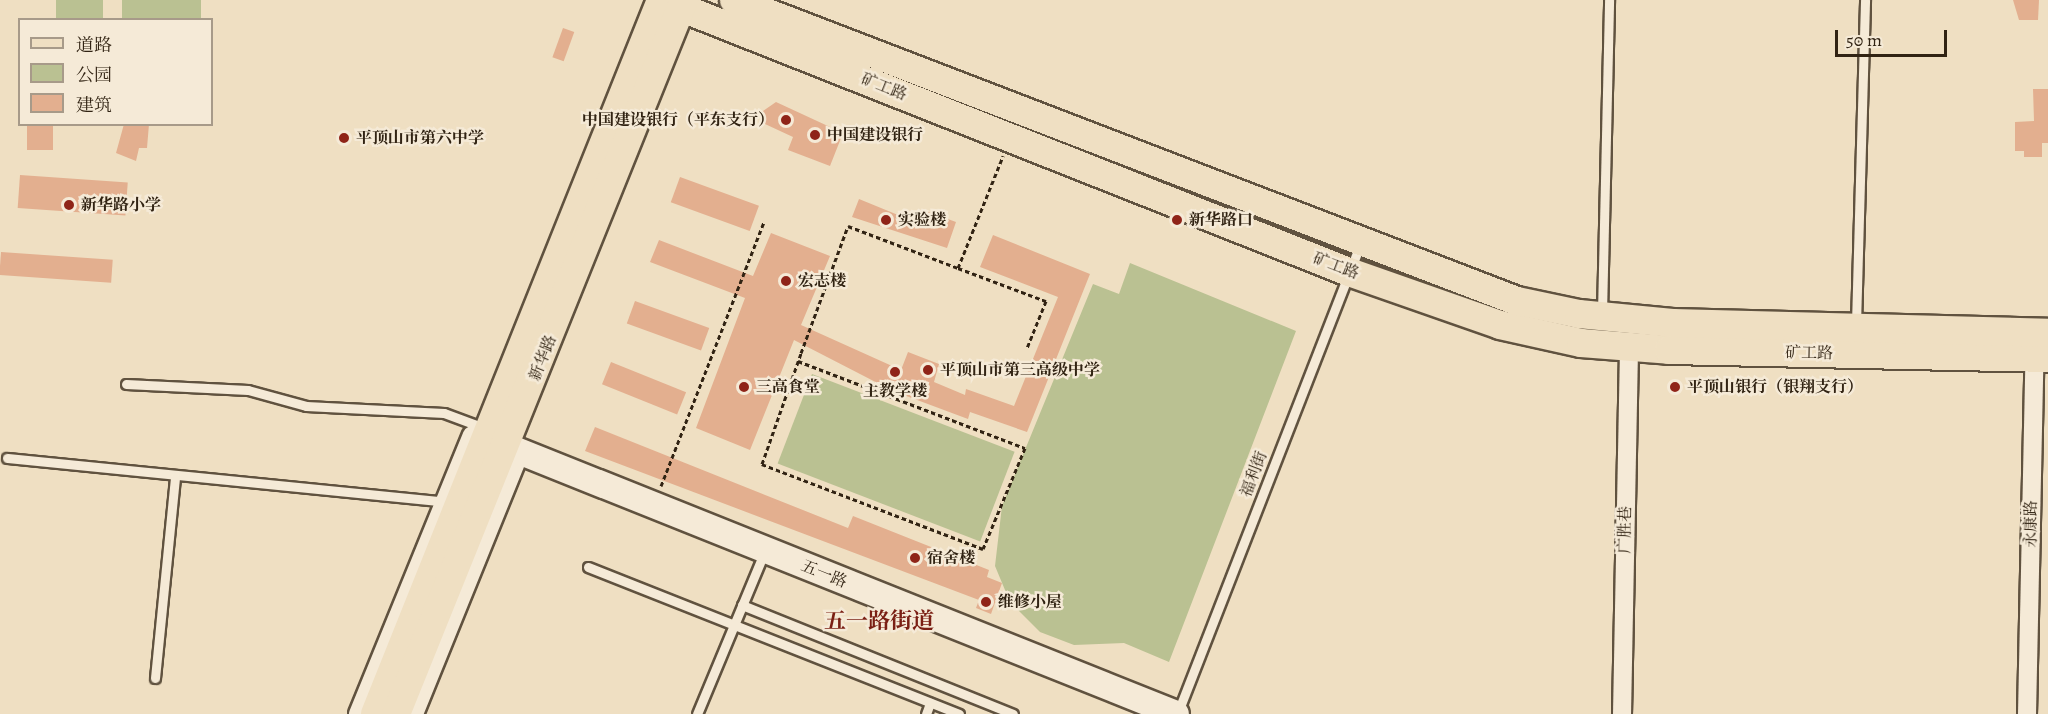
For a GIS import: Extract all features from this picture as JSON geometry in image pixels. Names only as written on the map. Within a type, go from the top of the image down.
[{"type":"main road","name":"矿工路","points":[[734,0],[1360,245],[1517,301],[1602,317],[1856,328],[2041,346]]},
{"type":"main road","name":"矿工路","points":[[672,2],[1349,272],[1500,325],[1629,347],[2041,346]]},
{"type":"main road","name":"新华路","points":[[396,714],[496,441],[672,2]]},
{"type":"main road","name":"新华路","points":[[375,714],[496,441]]},
{"type":"street","name":"永康路","points":[[2027,714],[2041,346]]},
{"type":"street","name":"广胜巷","points":[[1622,714],[1629,347]]},
{"type":"street","points":[[358,714],[444,502],[496,441]]},
{"type":"street","points":[[414,714],[496,441]]},
{"type":"street","name":"五一路","points":[[496,441],[765,551],[1177,714]]},
{"type":"lane","points":[[1602,317],[1609,0]]},
{"type":"lane","points":[[1856,328],[1865,0]]},
{"type":"lane","name":"福利街","points":[[1177,714],[1360,245]]},
{"type":"lane","points":[[126,384],[248,390],[306,406],[444,413],[496,441]]},
{"type":"lane","points":[[7,458],[175,477],[444,502]]},
{"type":"lane","points":[[155,678],[175,477]]},
{"type":"lane","points":[[697,714],[765,551]]},
{"type":"lane","points":[[588,567],[735,623],[959,714]]},
{"type":"lane","points":[[742,605],[1013,714]]},
{"type":"lane","points":[[926,714],[930,703]]},
{"type":"path","points":[[958,268],[1010,137]]},
{"type":"path","points":[[661,488],[764,222]]},
{"type":"path","points":[[798,361],[1025,448],[983,549],[762,464],[798,361],[848,226],[1046,300],[1027,348]]},
{"type":"green space","points":[[56,0],[103,0],[103,18],[56,18]]},
{"type":"green space","points":[[122,0],[201,0],[201,18],[122,18]]},
{"type":"green space","points":[[1130,263],[1296,331],[1169,662],[1124,643],[1074,645],[1040,632],[1010,602],[995,566],[1002,506],[1093,284],[1119,294]]},
{"type":"green space","points":[[812,374],[1015,452],[980,541],[778,464]]},
{"type":"building","points":[[2013,0],[2039,0],[2038,20],[2019,20]]},
{"type":"building","points":[[563,28],[574,32],[564,61],[552,57]]},
{"type":"building","points":[[2033,89],[2048,89],[2048,143],[2042,143],[2042,157],[2024,157],[2024,151],[2015,151],[2015,122],[2034,121]]},
{"type":"building","name":"中国建设银行","points":[[776,102],[843,133],[830,166],[788,150],[793,137],[765,124],[763,111]]},
{"type":"building","points":[[27,126],[53,126],[53,150],[27,150]]},
{"type":"building","points":[[123,126],[149,126],[147,148],[139,148],[136,161],[116,153]]},
{"type":"building","points":[[20,175],[128,183],[125,215],[18,208]]},
{"type":"building","points":[[680,177],[759,206],[750,231],[671,202]]},
{"type":"building","points":[[859,199],[920,224],[926,211],[956,222],[947,248],[852,217]]},
{"type":"building","points":[[771,233],[830,256],[801,325],[901,370],[908,352],[939,364],[934,382],[965,395],[966,389],[1014,406],[1058,297],[980,267],[993,235],[1090,274],[1027,432],[970,412],[968,419],[893,391],[794,340],[750,450],[696,428],[745,298],[650,262],[659,240],[753,276]]},
{"type":"building","points":[[1,252],[113,260],[111,283],[0,275]]},
{"type":"building","points":[[635,301],[709,328],[701,351],[627,324]]},
{"type":"building","points":[[611,362],[686,392],[677,415],[602,384]]},
{"type":"building","points":[[595,427],[848,528],[853,516],[989,570],[987,577],[1002,583],[991,614],[976,608],[979,600],[585,451]]},
{"type":"place","name":"中国建设银行（平东支行）","points":[[786,120]]},
{"type":"place","name":"中国建设银行","points":[[815,135]]},
{"type":"place","name":"平顶山市第六中学","points":[[344,138]]},
{"type":"place","name":"新华路小学","points":[[69,205]]},
{"type":"place","name":"实验楼","points":[[886,220]]},
{"type":"place","name":"新华路口","points":[[1177,220]]},
{"type":"place","name":"宏志楼","points":[[786,281]]},
{"type":"place","name":"平顶山市第三高级中学","points":[[928,370]]},
{"type":"place","name":"主教学楼","points":[[895,372]]},
{"type":"place","name":"三高食堂","points":[[744,387]]},
{"type":"place","name":"平顶山银行（银翔支行）","points":[[1675,387]]},
{"type":"place","name":"宿舍楼","points":[[915,558]]},
{"type":"place","name":"维修小屋","points":[[986,602]]},
{"type":"district","name":"五一路街道","points":[[879,622]]}]
